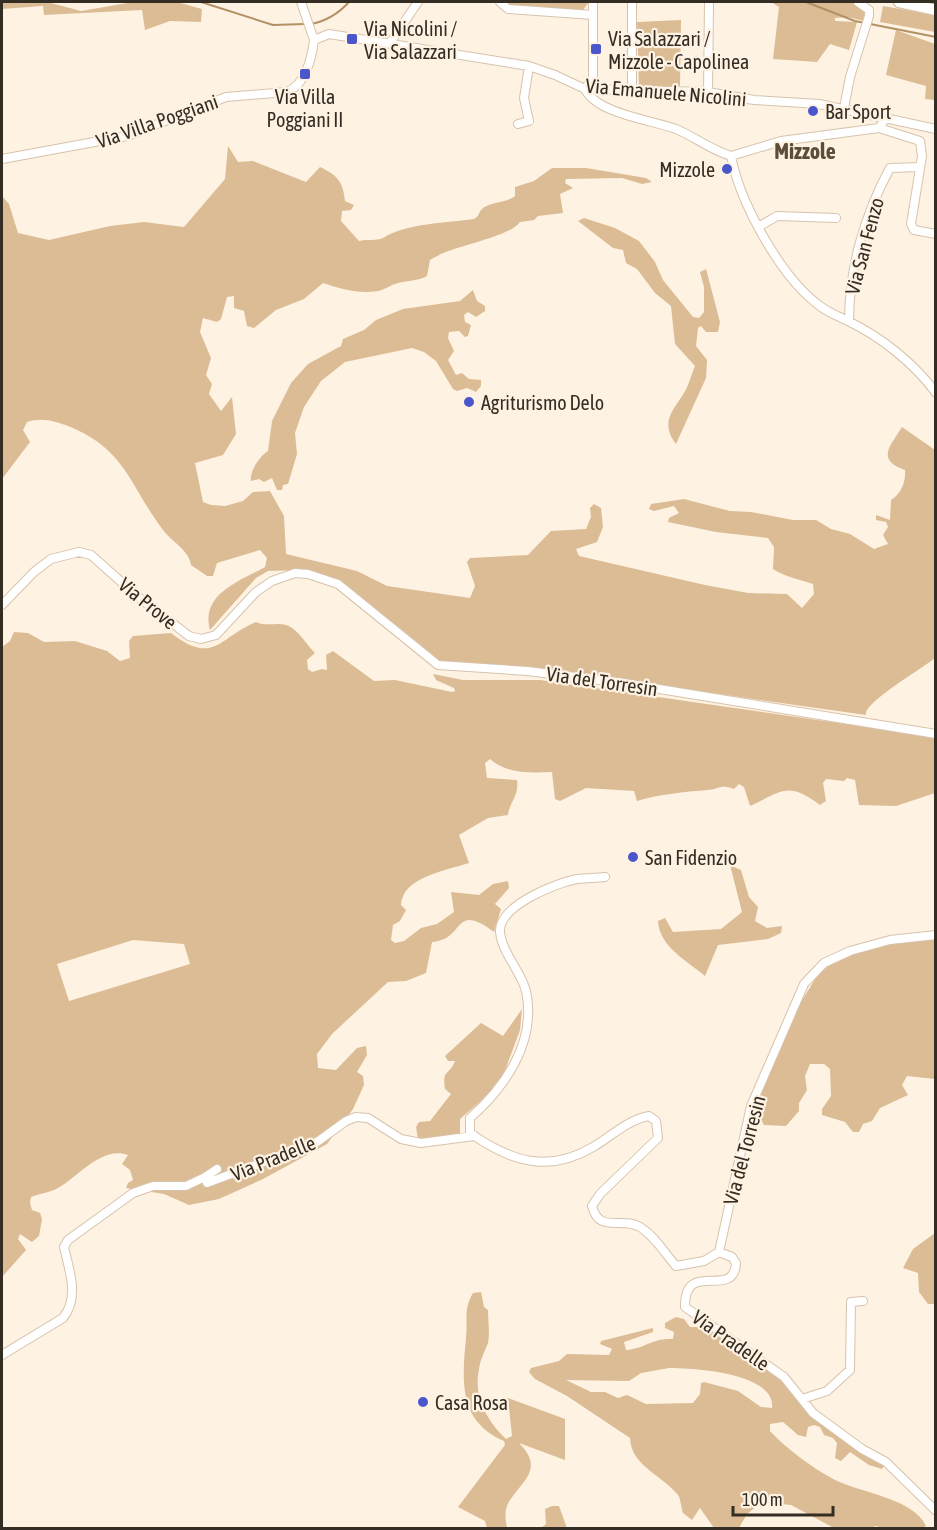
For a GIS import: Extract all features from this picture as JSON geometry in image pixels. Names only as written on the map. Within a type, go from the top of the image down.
[{"type":"street","points":[[301,2],[313,38]]},
{"type":"street","points":[[390,43],[418,2]]},
{"type":"street","points":[[500,2],[508,9],[593,15]]},
{"type":"street","points":[[593,2],[592,78],[585,89],[589,97],[609,108],[677,130],[730,156],[781,141],[879,128],[885,119]]},
{"type":"street","points":[[632,2],[632,91]]},
{"type":"street","points":[[708,92],[709,2]]},
{"type":"street","points":[[844,108],[850,77],[869,16],[869,10],[858,2]]},
{"type":"street","points":[[898,2],[936,10]]},
{"type":"street","name":"Via Emanuele Nicolini","points":[[313,38],[329,34],[529,66],[585,89],[708,92],[754,100],[844,108],[936,129]]},
{"type":"street","name":"Via Villa Poggiani","points":[[2,159],[127,136],[226,97],[287,92],[294,89],[308,67],[313,38]]},
{"type":"street","points":[[518,124],[529,121],[524,98],[529,66]]},
{"type":"street","name":"Via San Fenzo","points":[[879,128],[920,141],[922,156],[910,224],[914,230],[936,234]]},
{"type":"street","name":"Via San Fenzo","points":[[730,156],[742,196],[773,252],[798,289],[821,307],[849,321],[889,347],[916,369],[936,393]]},
{"type":"street","name":"Via San Fenzo","points":[[849,321],[853,272],[874,198],[890,168],[920,167]]},
{"type":"street","points":[[760,226],[777,216],[836,218]]},
{"type":"street","name":"Via Prove","points":[[2,604],[34,572],[51,559],[79,552],[91,555],[137,596],[189,636],[201,639],[216,635],[256,592],[272,582],[295,573]]},
{"type":"street","name":"Via del Torresin","points":[[295,573],[308,574],[338,584],[438,665],[526,671],[616,682],[936,734]]},
{"type":"street","points":[[605,877],[576,879],[532,896],[511,910],[502,921],[500,932],[526,991],[526,1029],[513,1068],[506,1080],[470,1118],[468,1128],[474,1136],[525,1161],[559,1162],[593,1148],[637,1118],[649,1116],[656,1121],[658,1138],[600,1194],[592,1206],[595,1216],[602,1222],[639,1227],[654,1239],[676,1266],[704,1261],[719,1252]]},
{"type":"street","name":"Via del Torresin","points":[[719,1252],[751,1106],[804,984],[824,963],[850,951],[896,939],[936,935]]},
{"type":"street","name":"Via Pradelle","points":[[205,1178],[207,1183],[218,1181],[256,1163],[317,1143],[346,1121],[356,1117],[368,1118],[401,1139],[421,1143],[474,1136]]},
{"type":"street","name":"Via Pradelle","points":[[2,1355],[63,1318],[67,1312],[72,1301],[72,1279],[64,1247],[68,1240],[133,1193],[153,1186],[186,1186],[205,1178],[217,1169]]},
{"type":"street","name":"Via Pradelle","points":[[719,1252],[732,1257],[736,1263],[736,1272],[724,1281],[702,1281],[692,1284],[687,1290],[685,1307],[784,1377],[813,1413],[899,1473],[936,1511]]},
{"type":"street","points":[[802,1399],[827,1391],[850,1370],[851,1302],[863,1301]]},
{"type":"shaded area","points":[[2,2],[47,2],[81,11],[133,2],[177,2],[202,9],[201,22],[170,21],[145,30],[142,10],[44,15],[43,6],[2,9]]},
{"type":"shaded area","points":[[504,2],[589,2],[583,10],[579,10],[508,5]]},
{"type":"shaded area","points":[[771,2],[855,2],[866,12],[864,21],[848,17],[835,18],[835,21],[857,22],[849,50],[830,44],[817,62],[773,59],[779,7]]},
{"type":"shaded area","points":[[883,6],[935,15],[935,32],[880,22]]},
{"type":"shaded area","points":[[681,20],[680,86],[639,88],[637,22]]},
{"type":"shaded area","points":[[896,30],[935,44],[935,100],[925,99],[926,86],[886,75]]},
{"type":"shaded area","points":[[228,146],[238,162],[253,161],[306,182],[320,167],[331,173],[343,188],[345,201],[354,205],[351,210],[342,211],[341,221],[359,241],[381,239],[415,226],[474,219],[481,209],[515,196],[515,187],[534,181],[552,168],[586,168],[646,178],[652,182],[642,184],[622,178],[566,179],[565,183],[573,188],[560,194],[563,213],[538,216],[534,220],[520,222],[492,238],[440,255],[430,260],[427,276],[419,279],[370,292],[323,283],[304,299],[276,310],[254,328],[247,326],[244,311],[234,308],[234,296],[227,297],[221,319],[217,322],[203,318],[200,332],[211,358],[206,375],[212,384],[209,394],[221,411],[232,397],[236,434],[223,455],[195,463],[203,502],[225,506],[243,501],[253,492],[270,491],[284,516],[286,554],[357,571],[387,586],[470,598],[475,586],[467,562],[470,558],[528,555],[551,531],[586,529],[591,517],[590,508],[594,504],[601,508],[603,527],[597,542],[576,549],[579,556],[748,593],[787,594],[802,608],[814,594],[813,584],[773,569],[774,547],[768,538],[716,532],[668,522],[669,518],[679,513],[674,506],[654,511],[649,509],[651,504],[684,499],[730,511],[751,512],[793,520],[816,520],[831,529],[850,534],[874,549],[888,544],[883,535],[888,527],[886,522],[876,520],[876,515],[890,520],[891,500],[900,491],[905,479],[905,470],[890,462],[888,457],[890,446],[902,427],[935,450],[935,658],[874,702],[866,715],[536,668],[445,666],[342,589],[299,570],[268,571],[256,578],[210,630],[208,618],[216,598],[224,590],[265,567],[267,558],[260,550],[217,563],[213,576],[207,576],[191,565],[184,550],[163,530],[115,457],[87,435],[58,423],[43,420],[27,422],[23,430],[30,442],[2,479],[2,196],[9,204],[18,233],[49,240],[110,226],[144,222],[184,227],[225,179]]},
{"type":"shaded area","points":[[584,218],[615,228],[639,241],[655,262],[663,280],[693,317],[699,318],[704,312],[704,287],[700,272],[706,269],[720,322],[718,332],[706,332],[701,326],[698,328],[696,346],[707,360],[706,378],[676,444],[671,436],[668,423],[686,390],[695,366],[675,344],[671,306],[655,293],[637,269],[626,263],[623,250],[613,248],[578,221]]},
{"type":"shaded area","points":[[473,290],[477,301],[485,306],[485,311],[476,317],[468,312],[464,315],[465,322],[471,325],[468,336],[465,337],[459,331],[449,332],[448,338],[454,351],[448,360],[456,375],[462,373],[469,379],[481,380],[481,386],[476,392],[467,388],[457,391],[453,389],[436,361],[424,352],[412,348],[345,362],[321,381],[304,407],[295,433],[297,454],[288,484],[283,485],[282,490],[277,490],[272,478],[264,482],[259,479],[251,481],[256,464],[268,451],[272,421],[291,383],[308,364],[341,346],[343,339],[364,330],[376,320],[403,309],[460,301]]},
{"type":"shaded area","points":[[256,622],[282,624],[290,627],[315,653],[307,660],[308,669],[312,672],[327,670],[326,655],[333,651],[374,681],[395,680],[452,692],[455,691],[454,688],[436,680],[433,674],[463,680],[540,680],[935,737],[935,793],[896,806],[859,805],[855,780],[847,778],[844,781],[826,779],[823,783],[826,801],[820,805],[800,793],[785,791],[750,806],[744,787],[739,784],[734,789],[723,787],[637,801],[634,791],[586,788],[560,801],[555,799],[552,772],[511,770],[490,759],[485,763],[487,778],[517,780],[516,795],[508,815],[488,818],[459,835],[469,863],[428,876],[409,888],[403,895],[401,905],[406,910],[400,921],[393,925],[391,940],[395,943],[404,941],[421,928],[437,924],[454,912],[451,892],[479,895],[493,884],[508,881],[509,888],[495,904],[501,909],[494,932],[481,923],[465,921],[443,940],[432,942],[426,973],[406,981],[388,982],[332,1034],[317,1054],[318,1068],[336,1070],[357,1048],[366,1046],[367,1055],[357,1072],[363,1076],[364,1085],[353,1109],[327,1144],[263,1179],[219,1199],[189,1205],[164,1194],[126,1188],[133,1180],[130,1170],[122,1164],[128,1155],[118,1153],[98,1159],[62,1186],[31,1197],[32,1210],[40,1213],[42,1219],[39,1236],[32,1242],[20,1234],[18,1239],[26,1250],[2,1277],[2,647],[10,641],[14,632],[28,633],[44,642],[75,641],[107,651],[120,661],[130,658],[129,641],[133,636],[171,633],[185,643],[207,648],[224,641]],"holes":[[[133,940],[184,944],[190,964],[69,1001],[57,964]]]},
{"type":"shaded area","points":[[730,865],[741,870],[749,897],[758,907],[755,921],[767,928],[782,926],[781,933],[768,939],[718,945],[705,976],[669,946],[658,921],[665,918],[673,932],[721,929],[742,912]]},
{"type":"shaded area","points":[[935,936],[935,1079],[907,1076],[902,1085],[908,1095],[880,1108],[872,1121],[863,1124],[859,1132],[853,1132],[845,1122],[822,1115],[822,1109],[831,1096],[830,1069],[824,1064],[810,1064],[805,1076],[807,1090],[799,1103],[799,1111],[786,1126],[764,1125],[755,1108],[799,1005],[819,973],[838,959],[864,948]]},
{"type":"shaded area","points":[[522,1009],[520,1030],[500,1084],[460,1119],[460,1135],[418,1139],[416,1127],[419,1122],[430,1121],[451,1094],[445,1089],[444,1078],[455,1061],[448,1061],[445,1056],[481,1023],[503,1036]]},
{"type":"shaded area","points":[[935,1233],[935,1304],[928,1304],[919,1292],[918,1273],[903,1268],[913,1249]]},
{"type":"shaded area","points":[[481,1292],[484,1307],[488,1310],[489,1335],[481,1359],[478,1389],[483,1407],[493,1424],[506,1439],[512,1436],[508,1398],[565,1419],[565,1460],[519,1443],[530,1460],[531,1467],[526,1480],[508,1503],[507,1528],[487,1528],[485,1521],[458,1507],[505,1445],[504,1441],[489,1433],[478,1423],[466,1398],[464,1369],[467,1310],[473,1293]]},
{"type":"shaded area","points":[[676,1317],[684,1319],[690,1327],[697,1327],[703,1323],[780,1377],[810,1410],[885,1464],[882,1469],[869,1465],[850,1452],[841,1461],[835,1458],[837,1443],[833,1438],[824,1435],[820,1427],[814,1425],[808,1427],[806,1437],[798,1435],[783,1422],[770,1424],[770,1431],[792,1451],[824,1474],[843,1484],[898,1502],[920,1516],[926,1526],[922,1528],[875,1526],[873,1528],[834,1528],[791,1505],[762,1502],[747,1514],[739,1528],[714,1528],[700,1508],[692,1520],[683,1513],[678,1495],[641,1463],[632,1448],[630,1438],[567,1396],[535,1379],[529,1372],[531,1368],[559,1361],[567,1354],[609,1355],[612,1349],[600,1344],[601,1341],[653,1328],[653,1332],[624,1342],[626,1350],[659,1340],[673,1339],[674,1332],[665,1328],[665,1323]],"holes":[[[681,1368],[714,1371],[748,1380],[761,1387],[770,1396],[772,1408],[761,1407],[738,1391],[704,1382],[701,1383],[700,1394],[693,1403],[646,1404],[627,1395],[618,1398],[605,1392],[591,1392],[566,1380],[629,1381],[641,1373]]]},
{"type":"shaded area","points":[[559,1506],[567,1528],[541,1528],[546,1524],[545,1509]]},
{"type":"waterway","points":[[201,2],[273,25],[305,24]]},
{"type":"waterway","points":[[311,24],[332,16],[349,2]]},
{"type":"waterway","points":[[806,2],[855,21],[936,37]]},
{"type":"place","name":"Via Nicolini / Via Salazzari","points":[[352,39]]},
{"type":"place","name":"Via Salazzari / Mizzole - Capolinea","points":[[596,49]]},
{"type":"place","name":"Via Villa Poggiani II","points":[[305,74]]},
{"type":"place","name":"Bar Sport","points":[[813,111]]},
{"type":"place","name":"Mizzole","points":[[727,169]]},
{"type":"place","name":"Agriturismo Delo","points":[[469,402]]},
{"type":"place","name":"San Fidenzio","points":[[633,857]]},
{"type":"place","name":"Casa Rosa","points":[[423,1402]]},
{"type":"district","name":"Mizzole","points":[[805,151]]}]
